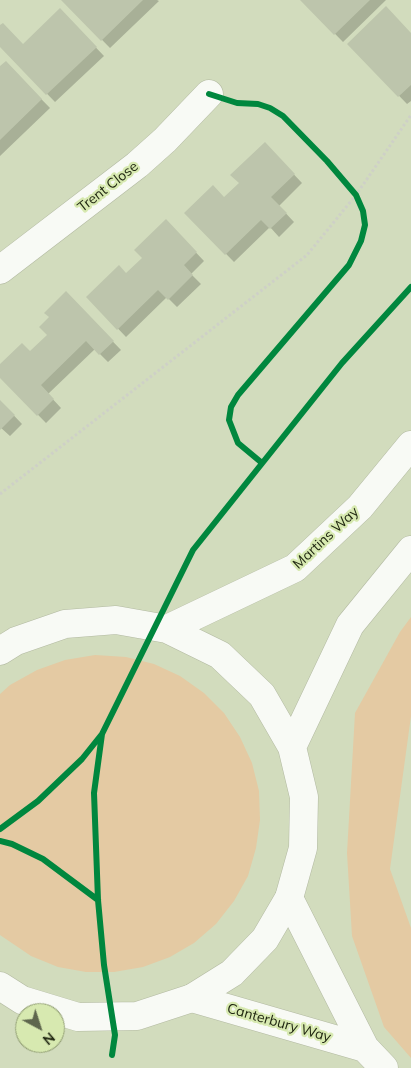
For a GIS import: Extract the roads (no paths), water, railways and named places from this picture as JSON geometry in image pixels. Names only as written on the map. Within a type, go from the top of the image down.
[{"type":"main road","name":"Trent Close","points":[[0,270],[136,165],[165,140],[209,94]]},
{"type":"main road","name":"Martins Way","points":[[167,629],[296,568],[360,507],[411,445]]},
{"type":"main road","points":[[292,747],[350,625],[411,550]]},
{"type":"main road","points":[[5,641],[65,624],[116,620],[167,629],[220,655],[262,695],[292,747],[304,797],[303,848],[289,898],[265,939],[232,973],[192,998],[137,1016],[78,1017],[7,999]]},
{"type":"main road","name":"Canterbury Way","points":[[289,898],[365,1048],[384,1068]]},
{"type":"main road","name":"Canterbury Way","points":[[192,998],[365,1048]]}]
